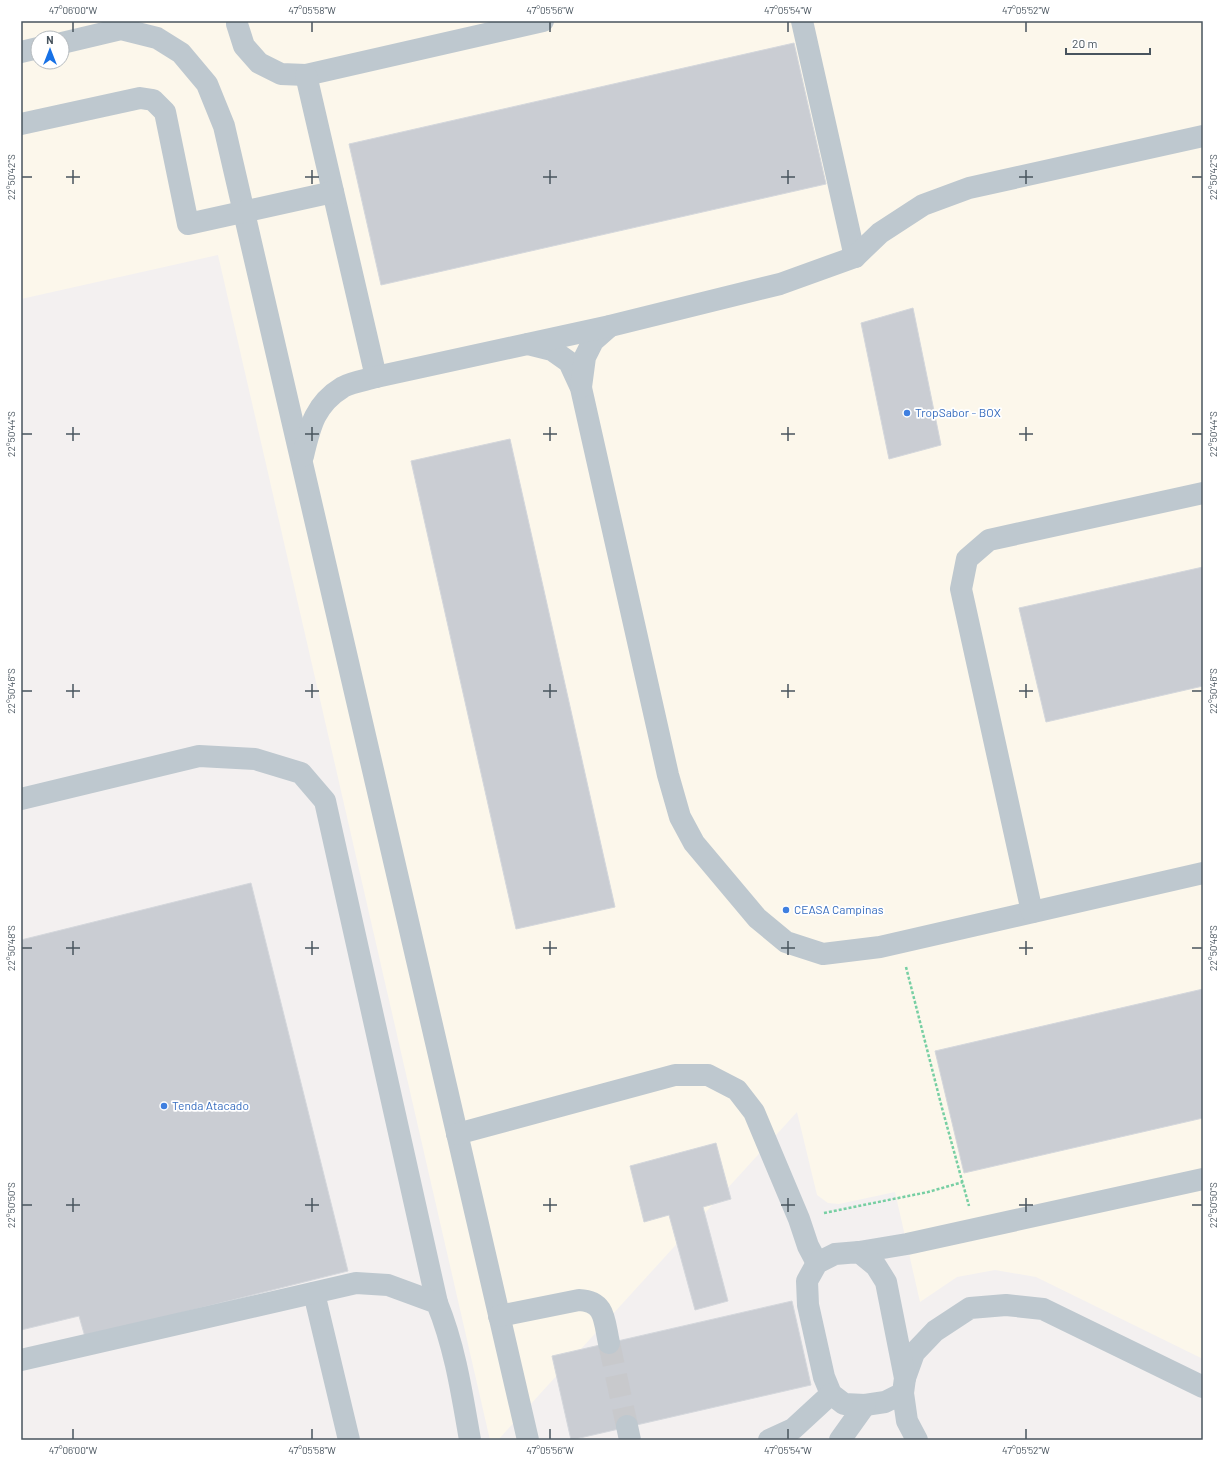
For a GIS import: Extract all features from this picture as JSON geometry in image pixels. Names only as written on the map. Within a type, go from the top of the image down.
[{"type":"lane","points":[[237,21],[244,46],[260,63],[281,74],[306,75],[543,21]]},
{"type":"lane","points":[[802,21],[855,257]]},
{"type":"lane","points":[[70,41],[121,28],[157,38],[181,53],[207,84],[224,126],[528,1440]]},
{"type":"lane","points":[[306,75],[376,377]]},
{"type":"lane","points":[[21,124],[140,98],[153,100],[165,112],[188,224],[244,213],[333,192]]},
{"type":"lane","points":[[302,463],[310,427],[322,403],[344,386],[376,377],[610,326],[780,284],[855,257],[880,232],[923,205],[969,188],[1203,136]]},
{"type":"lane","points":[[581,388],[584,358],[593,341],[610,326]]},
{"type":"lane","points":[[528,344],[552,350],[569,362],[581,388],[666,767],[680,817],[694,843],[756,918],[786,942],[822,954],[880,947],[1203,873]]},
{"type":"lane","points":[[1032,912],[961,589],[967,559],[989,540],[1203,493]]},
{"type":"lane","points":[[21,799],[200,756],[255,759],[301,773],[325,801],[437,1303],[445,1324],[461,1384],[470,1440]]},
{"type":"lane","points":[[457,1134],[675,1075],[708,1075],[737,1090],[754,1112],[816,1263]]},
{"type":"lane","points":[[1203,1179],[908,1244],[859,1252],[835,1254],[816,1263],[807,1281],[808,1305],[824,1377],[831,1394],[844,1404],[865,1405],[885,1402],[904,1385],[914,1353],[935,1330],[970,1308],[1006,1305],[1043,1309],[1203,1387]]},
{"type":"lane","points":[[859,1252],[876,1266],[886,1282],[904,1385],[908,1421],[917,1440]]},
{"type":"lane","points":[[21,1360],[356,1283],[388,1285],[437,1303]]},
{"type":"lane","points":[[314,1293],[349,1440]]},
{"type":"lane","points":[[499,1316],[578,1300],[589,1300],[598,1306],[603,1316],[609,1344]]},
{"type":"lane","points":[[769,1440],[792,1429],[831,1394]]},
{"type":"lane","points":[[840,1440],[865,1405]]},
{"type":"path","points":[[906,964],[942,1108],[976,1229]]},
{"type":"path","points":[[798,1218],[928,1192],[963,1182]]},
{"type":"shaded area","name":"CEASA Campinas","points":[[21,21],[1203,21],[1203,1359],[1036,1277],[995,1270],[957,1277],[920,1302],[895,1192],[839,1204],[828,1203],[817,1195],[797,1112],[498,1440],[490,1440],[218,255],[21,299]]},
{"type":"building","points":[[794,43],[826,184],[381,285],[349,144]]},
{"type":"building","name":"TropSabor - BOX","points":[[913,308],[941,445],[889,459],[861,323]]},
{"type":"building","points":[[510,439],[615,907],[516,929],[411,461]]},
{"type":"building","points":[[1203,567],[1203,686],[1046,722],[1019,608]]},
{"type":"building","name":"Tenda Atacado","points":[[251,883],[348,1271],[85,1337],[79,1316],[21,1330],[21,940]]},
{"type":"building","points":[[1203,989],[1203,1118],[964,1173],[935,1051]]},
{"type":"building","points":[[716,1143],[731,1199],[703,1207],[728,1301],[695,1310],[669,1215],[644,1222],[630,1166]]},
{"type":"building","points":[[792,1301],[811,1385],[571,1440],[552,1356]]},
{"type":"tunnel","points":[[609,1343],[627,1426]]},
{"type":"place","name":"TropSabor - BOX","points":[[907,413]]},
{"type":"place","name":"CEASA Campinas","points":[[786,910]]},
{"type":"place","name":"Tenda Atacado","points":[[164,1106]]}]
